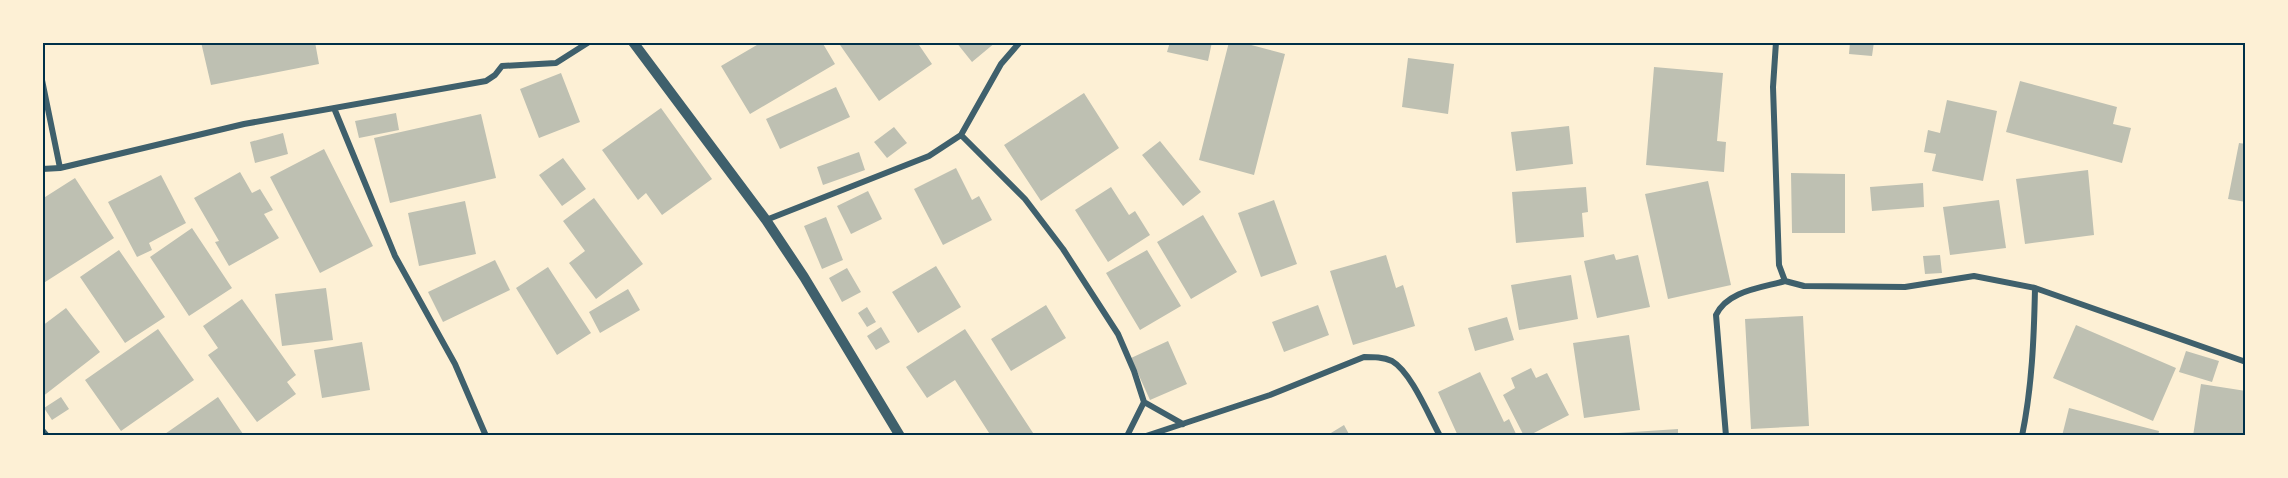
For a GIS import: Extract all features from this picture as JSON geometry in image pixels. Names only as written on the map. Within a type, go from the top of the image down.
[{"type":"street","points":[[42,169],[60,168],[244,124],[486,81],[502,66],[556,63],[589,42]]},
{"type":"street","points":[[633,42],[766,220],[804,277],[900,436]]},
{"type":"street","points":[[766,220],[912,164],[961,135],[1001,64],[1020,42]]},
{"type":"street","points":[[1776,42],[1773,87],[1779,265],[1785,281]]},
{"type":"street","points":[[42,80],[60,168]]},
{"type":"street","points":[[334,108],[395,256],[455,364],[486,436]]},
{"type":"street","points":[[961,135],[1025,199],[1063,249],[1118,334],[1134,370],[1144,402],[1184,424]]},
{"type":"street","points":[[1726,436],[1716,315],[1721,304],[1731,297],[1785,281],[1804,286],[1905,287],[1974,276],[2035,288],[2246,362]]},
{"type":"street","points":[[2022,436],[2029,401],[2034,345],[2035,288]]},
{"type":"street","points":[[1146,436],[1270,395],[1364,357],[1381,358],[1396,364],[1410,380],[1440,436]]},
{"type":"street","points":[[1127,436],[1144,402]]},
{"type":"street","points":[[42,430],[47,436]]},
{"type":"building","points":[[201,42],[315,42],[319,64],[211,85]]},
{"type":"building","points":[[762,42],[822,42],[835,64],[750,114],[721,66]]},
{"type":"building","points":[[838,42],[917,42],[932,64],[879,101]]},
{"type":"building","points":[[956,42],[996,42],[972,62]]},
{"type":"building","points":[[1170,42],[1212,42],[1208,61],[1167,52]]},
{"type":"building","points":[[1229,42],[1240,42],[1285,54],[1254,175],[1199,160]]},
{"type":"building","points":[[1850,42],[1874,42],[1872,56],[1849,54]]},
{"type":"building","points":[[1408,58],[1454,64],[1448,114],[1402,107]]},
{"type":"building","points":[[1654,67],[1723,73],[1717,141],[1726,142],[1724,172],[1646,165]]},
{"type":"building","points":[[561,73],[580,122],[539,138],[520,89]]},
{"type":"building","points":[[2020,81],[2117,107],[2113,124],[2131,128],[2122,163],[2006,132]]},
{"type":"building","points":[[836,87],[850,117],[780,149],[766,119]]},
{"type":"building","points":[[1084,93],[1119,148],[1041,201],[1004,145]]},
{"type":"building","points":[[1947,100],[1997,111],[1983,181],[1932,171],[1936,154],[1924,152],[1928,130],[1940,133]]},
{"type":"building","points":[[661,108],[712,179],[662,215],[646,193],[638,200],[602,150]]},
{"type":"building","points":[[396,113],[399,130],[359,138],[355,121]]},
{"type":"building","points":[[481,114],[496,178],[390,203],[374,138]]},
{"type":"building","points":[[1569,126],[1573,164],[1516,171],[1511,132]]},
{"type":"building","points":[[894,127],[907,143],[887,158],[874,142]]},
{"type":"building","points":[[283,133],[288,154],[255,163],[250,142]]},
{"type":"building","points":[[1160,141],[1201,192],[1183,206],[1142,155]]},
{"type":"building","points":[[2239,143],[2246,144],[2246,202],[2228,199]]},
{"type":"building","points":[[324,149],[373,246],[320,273],[270,177]]},
{"type":"building","points":[[859,152],[865,170],[823,185],[817,167]]},
{"type":"building","points":[[563,158],[586,189],[562,206],[539,175]]},
{"type":"building","points":[[956,168],[972,200],[979,196],[992,220],[943,245],[914,189]]},
{"type":"building","points":[[2088,170],[2094,235],[2025,244],[2016,179]]},
{"type":"building","points":[[240,172],[252,193],[260,189],[273,210],[264,214],[279,238],[229,266],[215,242],[219,241],[194,198]]},
{"type":"building","points":[[1791,173],[1845,174],[1845,233],[1792,233]]},
{"type":"building","points":[[161,175],[186,223],[149,243],[152,250],[137,257],[108,202]]},
{"type":"building","points":[[75,178],[114,238],[42,284],[42,199]]},
{"type":"building","points":[[1708,181],[1731,285],[1668,299],[1645,194]]},
{"type":"building","points":[[1923,183],[1924,207],[1872,211],[1870,187]]},
{"type":"building","points":[[1111,187],[1129,215],[1135,211],[1150,235],[1108,262],[1075,210]]},
{"type":"building","points":[[1586,187],[1588,212],[1582,213],[1584,237],[1516,243],[1512,192]]},
{"type":"building","points":[[868,191],[882,219],[851,234],[837,206]]},
{"type":"building","points":[[594,198],[643,264],[596,299],[569,263],[585,251],[563,221]]},
{"type":"building","points":[[1274,200],[1297,264],[1261,277],[1238,213]]},
{"type":"building","points":[[1999,200],[2006,248],[1950,255],[1943,207]]},
{"type":"building","points":[[465,201],[476,254],[419,266],[408,213]]},
{"type":"building","points":[[1203,215],[1237,272],[1191,299],[1157,242]]},
{"type":"building","points":[[826,217],[843,260],[822,269],[804,226]]},
{"type":"building","points":[[192,228],[232,288],[189,316],[150,257]]},
{"type":"building","points":[[119,250],[165,317],[125,343],[80,277]]},
{"type":"building","points":[[1147,250],[1181,306],[1140,330],[1106,273]]},
{"type":"building","points":[[1614,254],[1616,260],[1638,255],[1650,307],[1597,318],[1584,261]]},
{"type":"building","points":[[1386,255],[1396,288],[1403,285],[1415,326],[1353,345],[1330,271]]},
{"type":"building","points":[[1940,255],[1942,273],[1925,274],[1923,256]]},
{"type":"building","points":[[495,260],[510,290],[443,322],[428,292]]},
{"type":"building","points":[[936,266],[961,307],[918,333],[892,292]]},
{"type":"building","points":[[548,267],[591,333],[557,355],[516,288]]},
{"type":"building","points":[[847,268],[861,292],[842,302],[829,278]]},
{"type":"building","points":[[1571,275],[1578,319],[1519,330],[1511,285]]},
{"type":"building","points":[[326,288],[333,340],[282,346],[275,294]]},
{"type":"building","points":[[628,289],[640,310],[600,333],[589,312]]},
{"type":"building","points":[[242,299],[296,375],[287,382],[296,394],[257,422],[208,355],[218,348],[203,326]]},
{"type":"building","points":[[1046,305],[1066,338],[1011,371],[991,339]]},
{"type":"building","points":[[1318,305],[1329,335],[1284,352],[1272,322]]},
{"type":"building","points":[[867,307],[876,322],[867,327],[858,313]]},
{"type":"building","points":[[66,308],[100,352],[42,397],[42,326]]},
{"type":"building","points":[[1803,316],[1809,426],[1751,429],[1745,319]]},
{"type":"building","points":[[1507,317],[1514,340],[1475,351],[1468,328]]},
{"type":"building","points":[[2076,325],[2176,368],[2153,421],[2053,378]]},
{"type":"building","points":[[881,327],[890,342],[876,350],[867,336]]},
{"type":"building","points":[[158,329],[194,380],[121,431],[85,380]]},
{"type":"building","points":[[965,329],[1035,436],[991,436],[955,380],[927,398],[906,367]]},
{"type":"building","points":[[1629,335],[1640,410],[1584,418],[1573,343]]},
{"type":"building","points":[[1168,341],[1187,384],[1150,400],[1131,358]]},
{"type":"building","points":[[362,342],[370,390],[322,398],[314,350]]},
{"type":"building","points":[[2186,351],[2219,361],[2212,382],[2179,372]]},
{"type":"building","points":[[1531,368],[1536,378],[1547,373],[1569,415],[1524,436],[1503,395],[1515,388],[1511,378]]},
{"type":"building","points":[[1480,372],[1504,422],[1509,419],[1517,436],[1458,436],[1438,392]]},
{"type":"building","points":[[2201,384],[2246,391],[2246,436],[2193,436]]},
{"type":"building","points":[[61,397],[69,409],[52,420],[44,408]]},
{"type":"building","points":[[218,397],[243,434],[240,436],[162,436]]},
{"type":"building","points":[[2069,408],[2159,431],[2158,436],[2062,436]]},
{"type":"building","points":[[1344,425],[1350,436],[1326,436]]},
{"type":"building","points":[[1678,429],[1678,436],[1618,436],[1618,433]]}]
